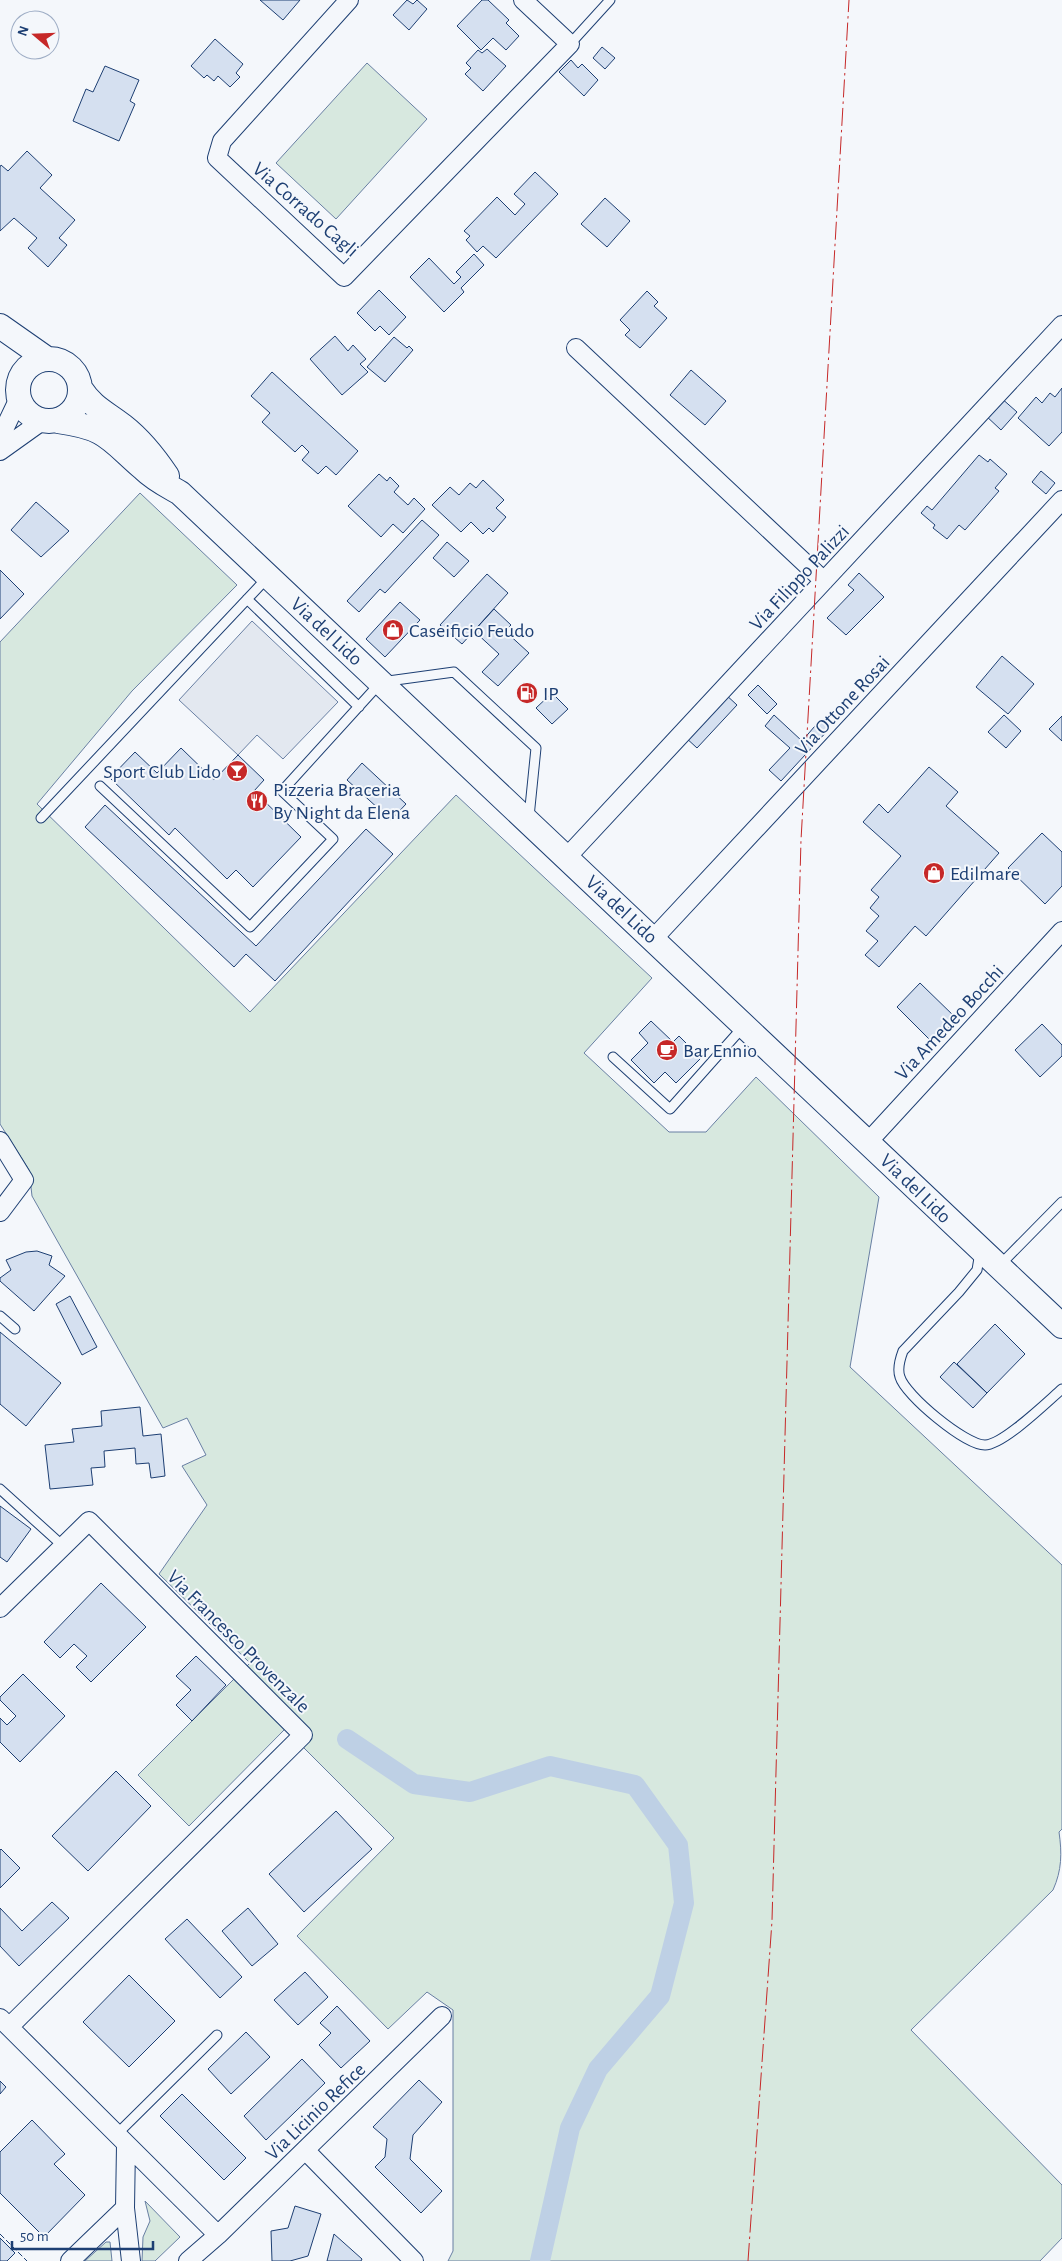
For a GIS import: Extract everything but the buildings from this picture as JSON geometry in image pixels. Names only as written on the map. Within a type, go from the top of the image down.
[{"type":"main road","points":[[0,326],[47,359]]},
{"type":"main road","points":[[0,336],[18,362],[22,375],[18,390],[19,398],[27,413],[50,421],[67,416],[75,408],[80,388],[75,373],[70,366],[63,362],[47,359],[37,361],[22,375]]},
{"type":"main road","name":"Via del Lido","points":[[80,388],[98,410],[124,427],[144,445],[180,494]]},
{"type":"main road","name":"Via del Lido","points":[[50,421],[84,424],[106,434],[145,471],[180,494],[1062,1326]]},
{"type":"street","name":"Via Corrado Cagli","points":[[350,0],[222,141],[217,158],[344,277],[570,44]]},
{"type":"street","points":[[523,0],[570,44]]},
{"type":"street","name":"Via Filippo Palizzi","points":[[567,857],[1062,325]]},
{"type":"street","points":[[576,348],[824,581]]},
{"type":"street","points":[[0,438],[19,398]]},
{"type":"street","points":[[0,450],[50,421]]},
{"type":"street","name":"Via Ottone Rosai","points":[[653,939],[1062,500]]},
{"type":"street","name":"Via Amedeo Bocchi","points":[[868,1142],[1062,931]]},
{"type":"street","points":[[0,1142],[24,1180],[0,1212]]},
{"type":"street","name":"Via Francesco Provenzale","points":[[0,1608],[88,1521],[303,1735],[4,2022]]},
{"type":"street","name":"Via Licinio Refice","points":[[188,2261],[218,2235],[442,2016]]},
{"type":"street","points":[[4,2022],[218,2235]]},
{"type":"street","points":[[121,2140],[125,2208],[131,2261]]},
{"type":"street","points":[[305,2150],[414,2261]]},
{"type":"street","points":[[70,2261],[125,2208]]},
{"type":"lane","points":[[570,44],[610,0]]},
{"type":"lane","points":[[41,818],[268,576]]},
{"type":"lane","points":[[247,599],[359,707]]},
{"type":"lane","points":[[100,786],[250,927],[333,839],[282,791],[381,682],[454,672],[536,748],[529,822]]},
{"type":"lane","points":[[613,1057],[670,1109],[745,1025]]},
{"type":"lane","points":[[998,1267],[1062,1202]]},
{"type":"lane","points":[[980,1250],[976,1270],[960,1292],[904,1351],[899,1362],[899,1376],[905,1387],[955,1433],[969,1441],[986,1445],[1005,1437],[1062,1389]]},
{"type":"lane","points":[[0,1316],[15,1329]]},
{"type":"lane","points":[[0,1489],[63,1546]]},
{"type":"lane","points":[[121,2140],[217,2035]]},
{"type":"shaded area","points":[[367,63],[427,119],[336,219],[276,163]]},
{"type":"shaded area","points":[[140,493],[237,585],[132,691],[37,804],[250,1012],[456,795],[652,978],[584,1053],[669,1132],[706,1132],[756,1077],[879,1197],[850,1367],[1062,1565],[1062,1829],[1059,1832],[1061,1847],[1056,1883],[1053,1890],[911,2030],[1062,2185],[1062,2238],[1040,2261],[448,2261],[453,2251],[453,2010],[427,1992],[388,2029],[297,1936],[394,1838],[285,1729],[189,1826],[138,1775],[250,1663],[159,1574],[207,1505],[182,1466],[206,1455],[187,1418],[163,1428],[32,1196],[29,1170],[0,1124],[0,642]]},
{"type":"shaded area","points":[[252,621],[338,702],[283,759],[257,735],[238,755],[179,700]]},
{"type":"shaded area","points":[[145,2201],[180,2237],[155,2261],[142,2261],[143,2237],[150,2221]]},
{"type":"shaded area","points":[[106,2242],[110,2242],[112,2261],[85,2261]]},
{"type":"waterway","points":[[347,1739],[414,1784],[470,1792],[550,1766],[635,1785],[678,1845],[684,1903],[660,1996],[598,2069],[570,2128],[540,2261]]},
{"type":"fence","points":[[0,2234],[27,2261]]},
{"type":"power","points":[[748,2261],[772,1921],[801,840],[849,0]]},
{"type":"place","name":"Caseificio Feudo","points":[[393,630]]},
{"type":"place","name":"IP","points":[[527,693]]},
{"type":"place","name":"Sport Club Lido","points":[[237,771]]},
{"type":"place","name":"Pizzeria Braceria By Night da Elena","points":[[257,801]]},
{"type":"place","name":"Edilmare","points":[[934,873]]},
{"type":"place","name":"Bar Ennio","points":[[667,1050]]}]
